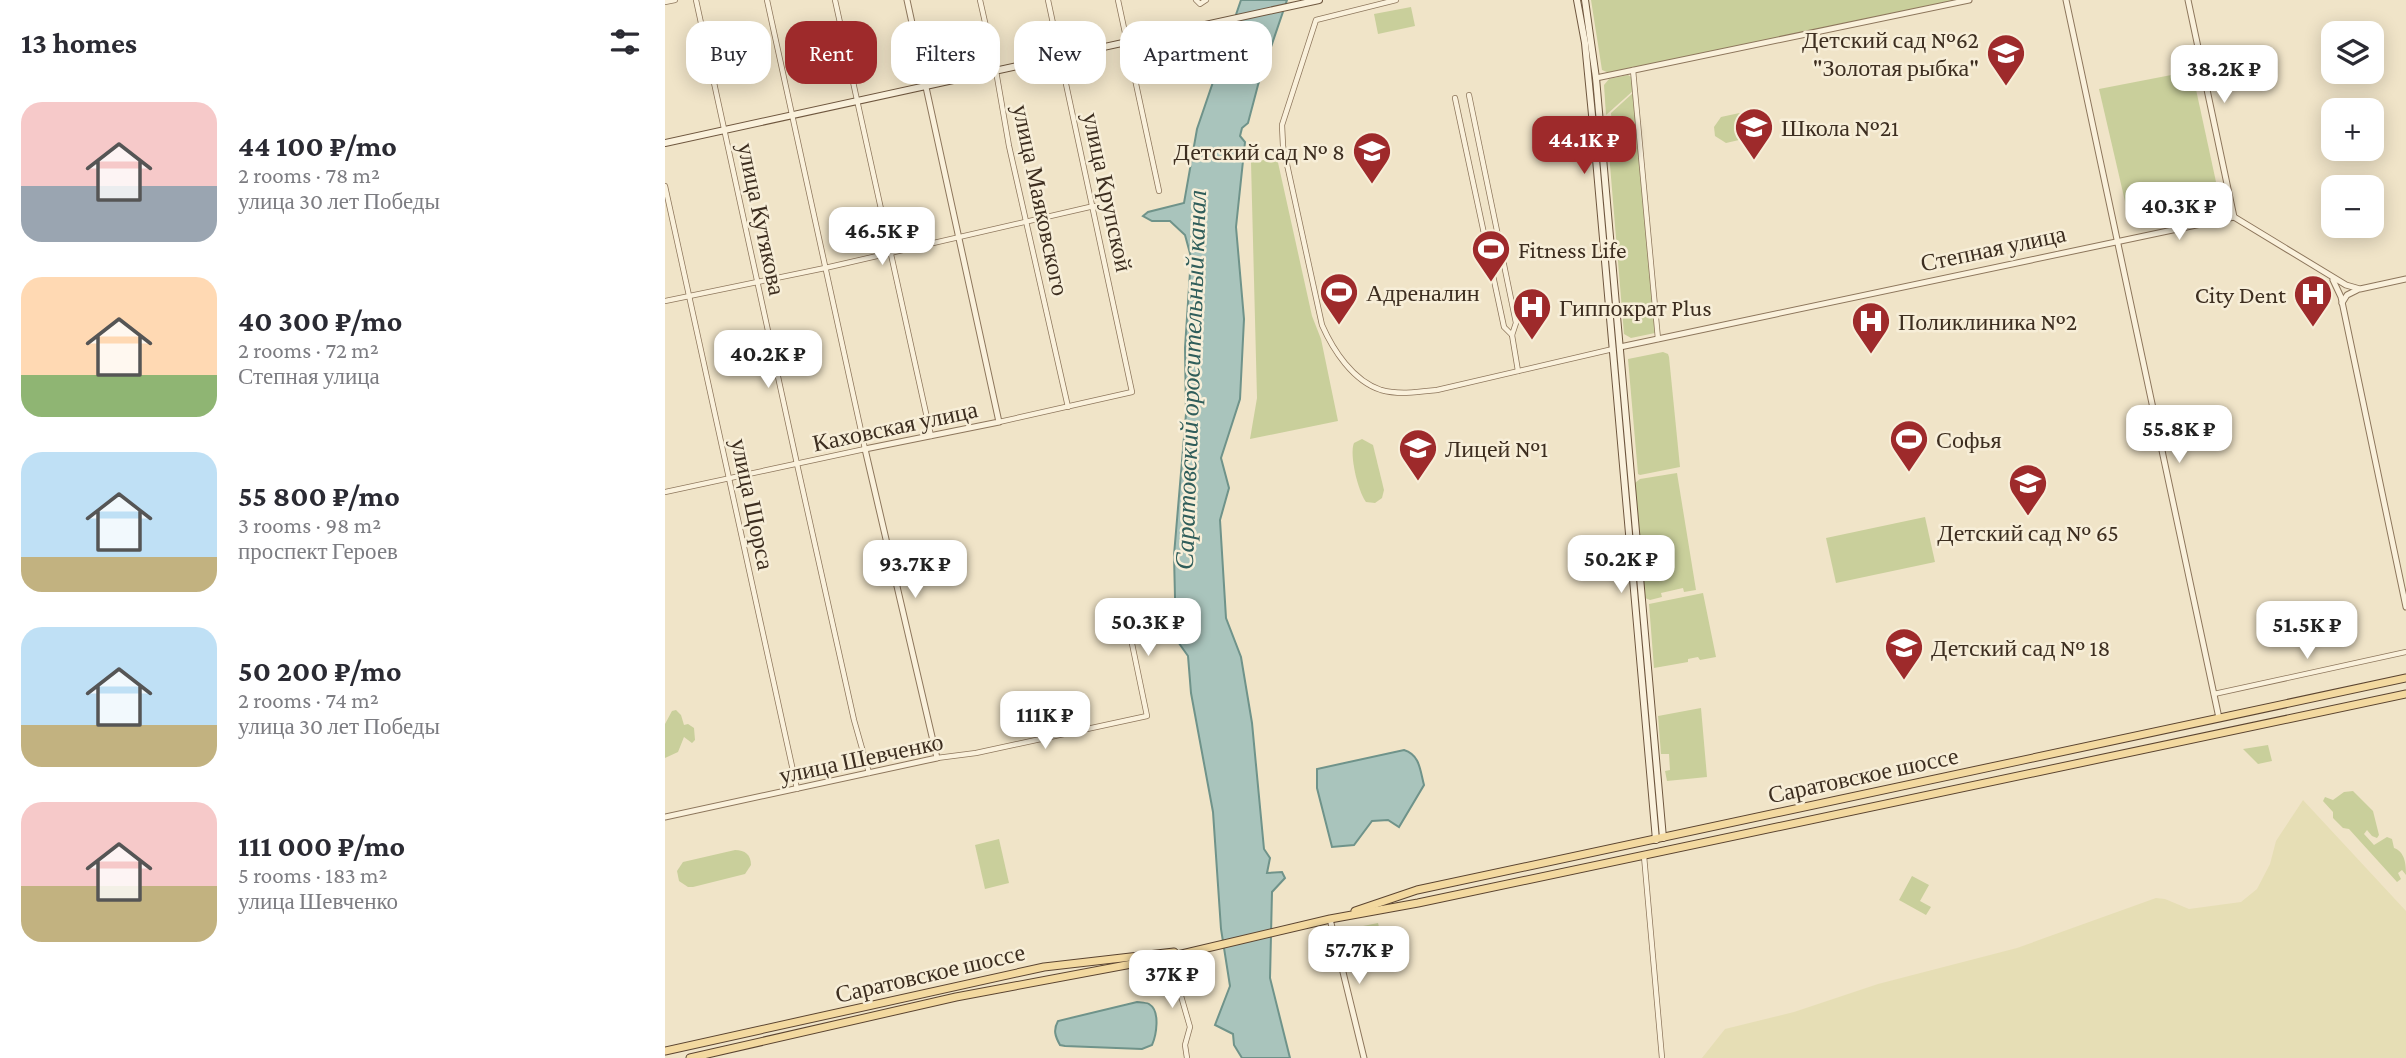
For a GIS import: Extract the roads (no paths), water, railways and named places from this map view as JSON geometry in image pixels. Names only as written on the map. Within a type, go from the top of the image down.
[{"type":"main road","points":[[1223,21],[1325,0]]},
{"type":"main road","points":[[1577,0],[1592,78]]},
{"type":"main road","points":[[1585,0],[1661,851]]},
{"type":"main road","points":[[665,143],[935,84]]},
{"type":"main road","name":"Саратовское шоссе","points":[[1375,907],[1417,890],[2406,678]]},
{"type":"main road","name":"Саратовское шоссе","points":[[690,1058],[955,997],[1169,957],[1375,907],[1644,855],[2406,694]]},
{"type":"main road","points":[[2287,704],[2291,719]]},
{"type":"main road","points":[[2158,731],[2162,746]]},
{"type":"main road","points":[[1853,797],[1856,810]]},
{"type":"main road","name":"Саратовское шоссе","points":[[665,1051],[1044,967],[1205,948]]},
{"type":"main road","points":[[1081,973],[1087,969],[1084,962]]},
{"type":"street","points":[[665,2],[674,0]]},
{"type":"street","name":"улица Кутякова","points":[[697,0],[797,464],[854,720],[869,773]]},
{"type":"street","points":[[767,0],[790,115],[937,758]]},
{"type":"street","points":[[835,0],[931,437]]},
{"type":"street","points":[[907,0],[999,422]]},
{"type":"street","name":"улица Маяковского","points":[[980,0],[985,21]]},
{"type":"street","name":"улица Крупской","points":[[1048,0],[1053,21]]},
{"type":"street","points":[[1118,0],[1123,21]]},
{"type":"street","points":[[1198,2],[1206,0]]},
{"type":"street","points":[[1396,0],[1316,20],[1282,125],[1283,146],[1322,326],[1330,344],[1344,363],[1380,390],[1407,393],[1437,390],[1616,348]]},
{"type":"street","points":[[1592,78],[1969,0]]},
{"type":"street","points":[[2066,0],[2219,718]]},
{"type":"street","points":[[2189,0],[2234,217],[2331,277],[2360,289]]},
{"type":"street","points":[[1633,70],[1658,339]]},
{"type":"street","name":"улица Маяковского","points":[[998,84],[1009,146],[1028,220],[1068,407]]},
{"type":"street","name":"улица Крупской","points":[[1067,84],[1132,393]]},
{"type":"street","points":[[1137,84],[1159,191]]},
{"type":"street","points":[[1469,95],[1516,323],[1512,335],[1518,371]]},
{"type":"street","points":[[1455,98],[1504,327],[1512,335]]},
{"type":"street","name":"улица Щорса","points":[[665,186],[797,789]]},
{"type":"street","points":[[665,301],[825,268],[1094,206]]},
{"type":"street","name":"Степная улица","points":[[1616,348],[2234,217]]},
{"type":"street","points":[[2331,277],[2339,290],[2406,607]]},
{"type":"street","points":[[2341,305],[2347,295],[2360,289],[2406,279]]},
{"type":"street","name":"Каховская улица","points":[[665,492],[1132,393]]},
{"type":"street","name":"улица Шевченко","points":[[665,817],[1147,716],[1124,605]]},
{"type":"street","points":[[2214,694],[2406,652]]},
{"type":"street","points":[[1644,855],[1662,1058]]},
{"type":"street","points":[[1330,919],[1364,1058]]},
{"type":"street","points":[[1169,957],[1190,1027],[1185,1045],[1187,1058]]},
{"type":"water","points":[[1241,0],[1287,0],[1272,44],[1272,21],[1234,21]]},
{"type":"water","name":"Саратовский оросительный канал","points":[[1212,84],[1258,84],[1248,123],[1242,128],[1240,136],[1245,142],[1236,227],[1244,319],[1240,399],[1221,458],[1229,488],[1220,520],[1226,618],[1241,657],[1252,723],[1264,849],[1270,858],[1267,873],[1282,872],[1285,878],[1272,892],[1270,978],[1290,1058],[1242,1058],[1234,1045],[1233,1034],[1215,1025],[1230,986],[1221,929],[1213,812],[1191,693],[1188,656],[1176,639],[1174,555],[1186,414],[1185,348],[1191,257],[1185,235],[1170,221],[1152,221],[1143,216],[1148,212],[1184,203],[1197,129]]},
{"type":"water","points":[[1404,750],[1416,759],[1424,785],[1399,827],[1388,820],[1372,821],[1354,845],[1332,847],[1317,788],[1317,769]]},
{"type":"water","points":[[1137,1002],[1149,1004],[1155,1012],[1156,1030],[1152,1045],[1142,1049],[1065,1046],[1058,1042],[1055,1030],[1058,1021]]},
{"type":"place","name":"Детский сад №62 \"Золотая рыбка\"","points":[[2006,87]]},
{"type":"place","name":"Школа №21","points":[[1754,161]]},
{"type":"place","name":"Детский сад № 8","points":[[1372,185]]},
{"type":"place","name":"Fitness Life","points":[[1491,283]]},
{"type":"place","name":"Адреналин","points":[[1339,326]]},
{"type":"place","name":"City Dent","points":[[2313,328]]},
{"type":"place","name":"Гиппократ Plus","points":[[1532,341]]},
{"type":"place","name":"Поликлиника №2","points":[[1871,355]]},
{"type":"place","name":"Софья","points":[[1909,473]]},
{"type":"place","name":"Лицей №1","points":[[1418,482]]},
{"type":"place","name":"Детский сад № 65","points":[[2028,517]]},
{"type":"place","name":"Детский сад № 18","points":[[1904,681]]}]
